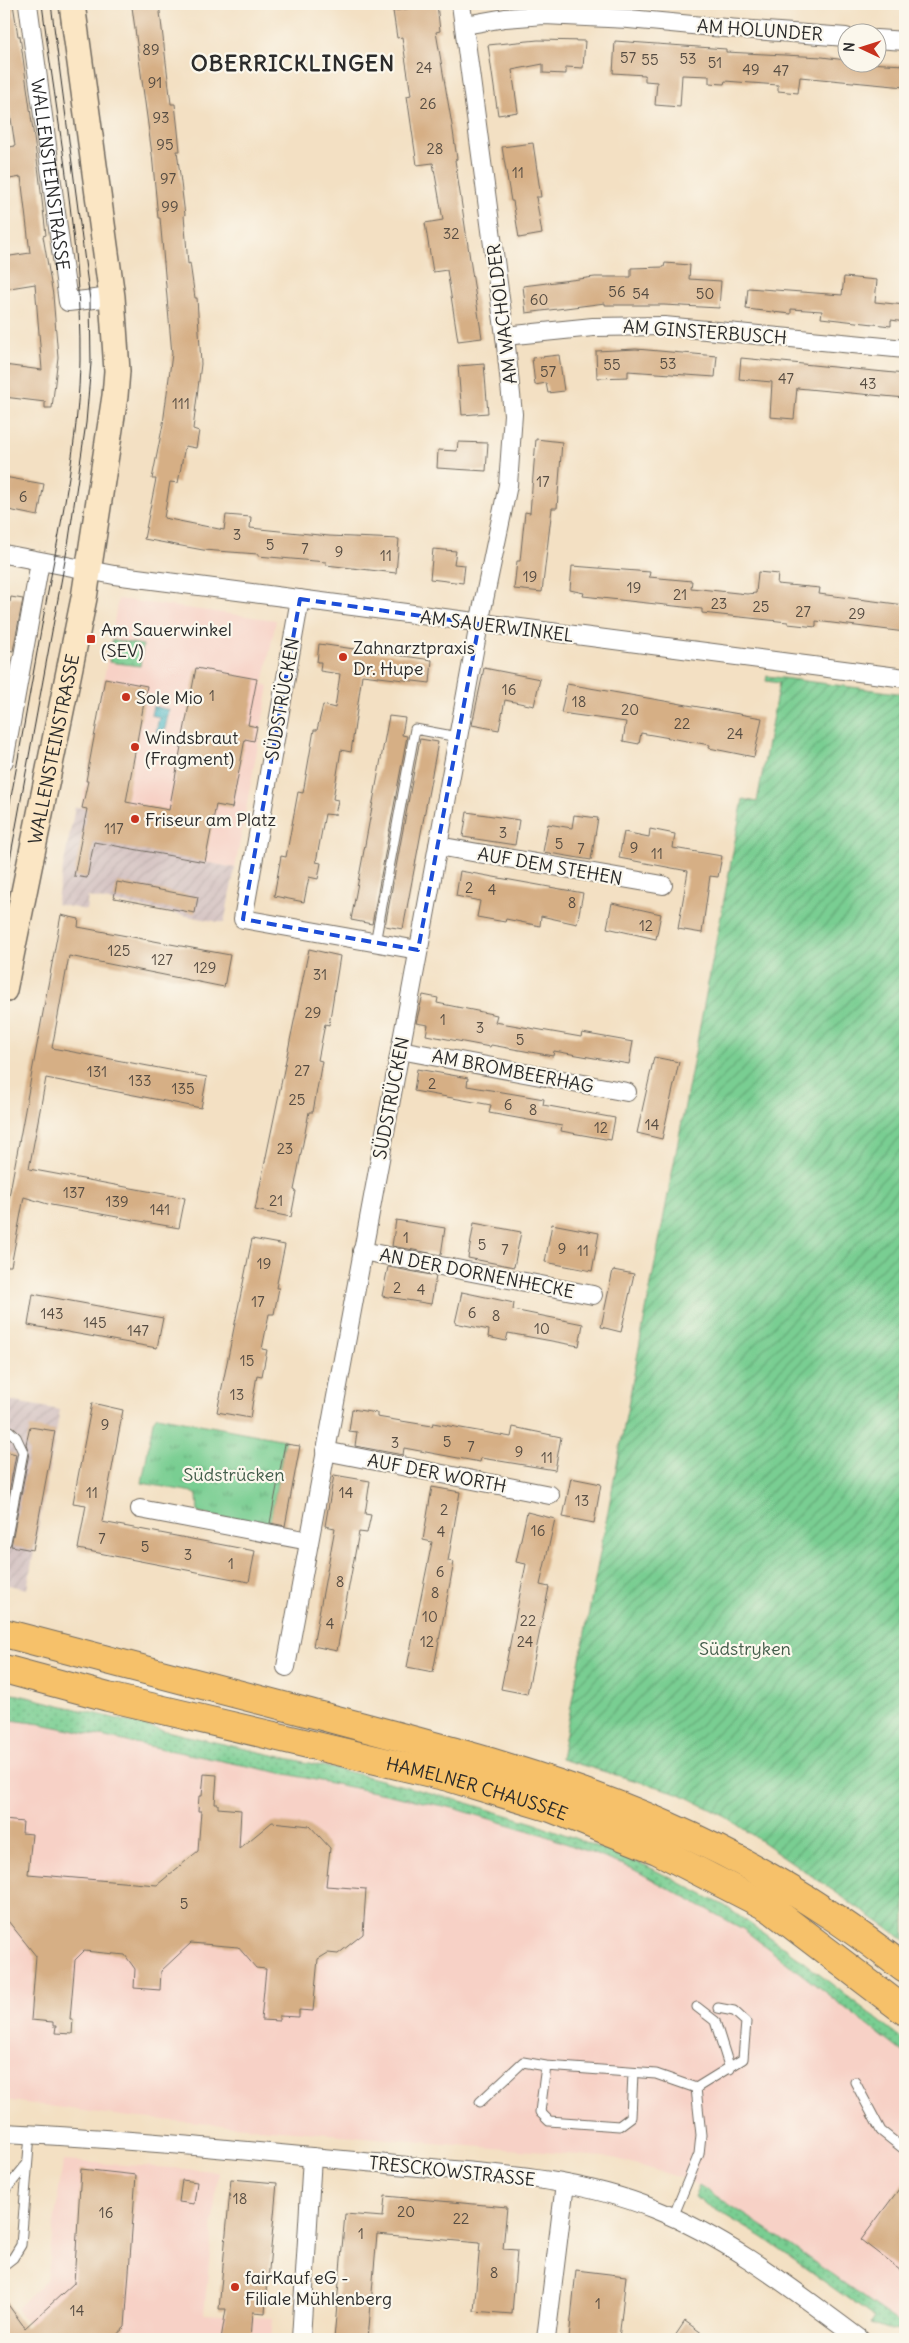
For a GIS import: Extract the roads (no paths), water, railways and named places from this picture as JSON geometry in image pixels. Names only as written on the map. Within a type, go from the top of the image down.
[{"type":"main road","name":"HAMELNER CHAUSSEE","points":[[4,1634],[428,1744],[553,1781],[668,1826],[743,1863],[817,1905],[905,1969]]},
{"type":"main road","name":"HAMELNER CHAUSSEE","points":[[4,1670],[117,1699],[448,1777],[551,1808],[657,1850],[770,1908],[905,2011]]},
{"type":"street","name":"WALLENSTEINSTRASSE","points":[[28,4],[68,302],[112,297]]},
{"type":"street","name":"WALLENSTEINSTRASSE","points":[[4,990],[46,780],[67,687],[89,571],[117,371],[112,297],[72,4]]},
{"type":"street","name":"AM WACHOLDER","points":[[461,4],[505,336],[513,414],[508,485],[479,624]]},
{"type":"street","name":"AM HOLUNDER","points":[[465,25],[505,18],[544,15],[629,19],[713,28],[836,36]]},
{"type":"street","points":[[886,40],[905,41]]},
{"type":"street","name":"AM GINSTERBUSCH","points":[[505,336],[593,327],[664,326],[905,349]]},
{"type":"street","name":"AM SAUERWINKEL","points":[[4,554],[89,571],[479,624],[905,678]]},
{"type":"street","points":[[4,761],[40,562]]},
{"type":"street","name":"SÜDSTRÜCKEN","points":[[300,599],[243,919],[418,950]]},
{"type":"street","name":"SÜDSTRÜCKEN","points":[[286,1667],[479,624]]},
{"type":"street","name":"AUF DEM STEHEN","points":[[438,846],[663,885]]},
{"type":"street","name":"AM BROMBEERHAG","points":[[400,1050],[627,1092]]},
{"type":"street","name":"AN DER DORNENHECKE","points":[[362,1251],[593,1295]]},
{"type":"street","name":"AUF DER WORTH","points":[[325,1451],[550,1495]]},
{"type":"street","points":[[140,1510],[309,1541]]},
{"type":"street","name":"TRESCKOWSTRASSE","points":[[4,2133],[312,2157],[483,2173],[565,2184],[604,2193],[652,2208],[692,2225],[767,2270],[860,2339]]},
{"type":"street","points":[[301,2339],[312,2157]]},
{"type":"street","points":[[546,2339],[565,2184]]},
{"type":"lane","points":[[376,943],[415,729],[458,737]]},
{"type":"lane","points":[[4,1426],[16,1438],[23,1452],[6,1542]]},
{"type":"lane","points":[[697,2007],[715,2021],[730,2069]]},
{"type":"lane","points":[[480,2102],[523,2062],[546,2066],[656,2074],[696,2088],[730,2069],[743,2059],[746,2022],[734,2011],[718,2008]]},
{"type":"lane","points":[[546,2066],[540,2112],[549,2120],[619,2126],[631,2117],[633,2073]]},
{"type":"lane","points":[[855,2082],[881,2131],[905,2150]]},
{"type":"lane","points":[[672,2217],[699,2154],[701,2135],[696,2088]]},
{"type":"lane","points":[[4,2265],[13,2258],[21,2245],[30,2134]]},
{"type":"lane","points":[[4,2192],[28,2164]]},
{"type":"water","points":[[153,706],[169,710],[164,734],[156,732],[159,717],[151,715]]},
{"type":"tram line","points":[[4,835],[67,489],[79,386],[77,271],[67,182],[42,4]]},
{"type":"tram line","points":[[4,892],[69,539],[86,423],[91,363],[90,300],[51,4]]},
{"type":"place","name":"Am Sauerwinkel (SEV)","points":[[91,639]]},
{"type":"place","name":"Zahnarztpraxis Dr. Hupe","points":[[343,657]]},
{"type":"place","name":"Sole Mio","points":[[126,697]]},
{"type":"place","name":"Windsbraut (Fragment)","points":[[135,747]]},
{"type":"place","name":"Friseur am Platz","points":[[135,819]]},
{"type":"place","name":"fairKauf eG - Filiale Mühlenberg","points":[[235,2287]]},
{"type":"district","name":"OBERRICKLINGEN","points":[[293,63]]},
{"type":"park label","name":"Südstrücken","points":[[234,1474]]},
{"type":"park label","name":"Südstryken","points":[[745,1648]]}]
